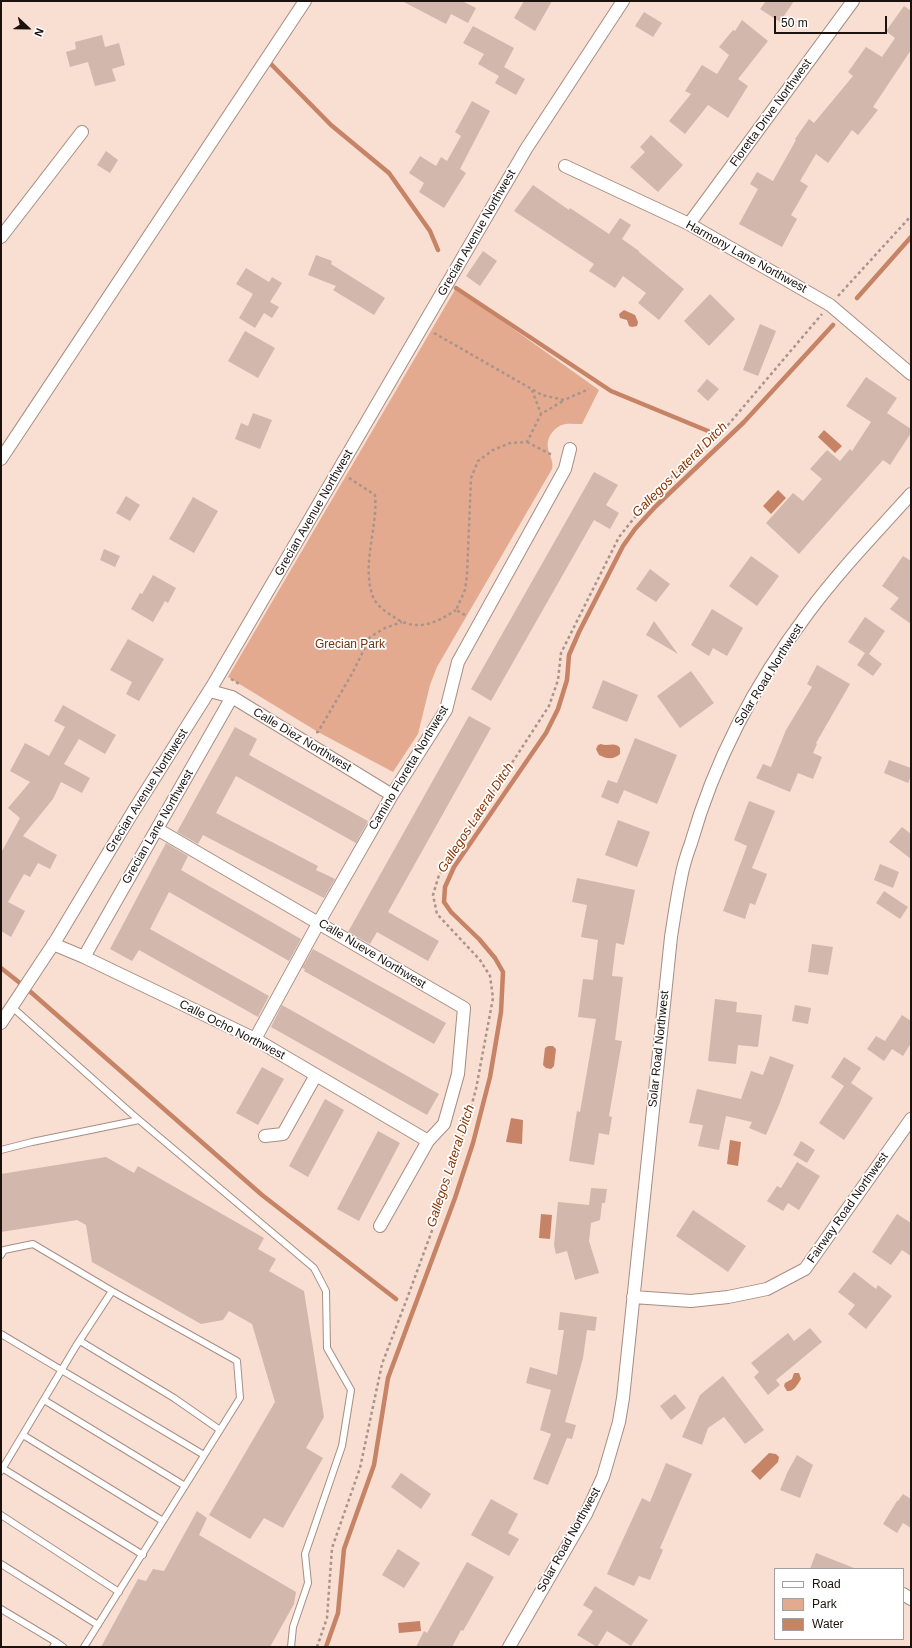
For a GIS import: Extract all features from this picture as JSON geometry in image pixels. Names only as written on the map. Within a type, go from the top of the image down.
[{"type":"street","points":[[1,459],[306,1]]},
{"type":"street","name":"Grecian Avenue Northwest","points":[[1,1023],[53,944],[131,815],[210,691],[526,150],[623,1]]},
{"type":"street","name":"Floretta Drive Northwest","points":[[689,224],[854,1]]},
{"type":"street","points":[[1,237],[82,132]]},
{"type":"street","name":"Harmony Lane Northwest","points":[[565,166],[689,224],[830,305],[911,374]]},
{"type":"street","name":"Camino Floretta Northwest","points":[[255,1039],[319,922],[392,795],[446,710],[458,662],[565,469],[570,448]]},
{"type":"street","name":"Solar Road Northwest","points":[[509,1647],[586,1514],[603,1477],[619,1422],[634,1296],[671,937],[681,877],[700,812],[725,748],[747,704],[777,657],[808,612],[911,494]]},
{"type":"street","name":"Calle Diez Northwest","points":[[210,691],[232,697],[392,795]]},
{"type":"street","name":"Grecian Lane Northwest","points":[[84,957],[232,697]]},
{"type":"street","name":"Calle Nueve Northwest","points":[[157,829],[319,922],[464,1008],[458,1074],[444,1124],[428,1141]]},
{"type":"street","name":"Calle Ocho Northwest","points":[[53,944],[84,957],[255,1039],[428,1141]]},
{"type":"street","points":[[265,1136],[283,1134],[316,1075]]},
{"type":"street","name":"Fairway Road Northwest","points":[[634,1296],[690,1301],[728,1297],[767,1290],[805,1268],[911,1119]]},
{"type":"street","points":[[380,1226],[428,1141]]},
{"type":"lane","points":[[12,1007],[139,1120],[314,1268],[326,1291],[327,1348],[351,1390],[342,1446],[305,1554],[308,1583],[293,1627],[291,1647]]},
{"type":"lane","points":[[1,1150],[32,1142],[139,1120]]},
{"type":"lane","points":[[1,1255],[4,1250],[33,1244],[237,1362],[240,1398],[84,1647]]},
{"type":"lane","points":[[112,1291],[2,1470],[143,1555]]},
{"type":"lane","points":[[1,1334],[204,1455]]},
{"type":"lane","points":[[80,1341],[174,1398],[220,1430]]},
{"type":"lane","points":[[44,1400],[185,1486]]},
{"type":"lane","points":[[23,1434],[163,1521]]},
{"type":"lane","points":[[1,1515],[119,1592]]},
{"type":"lane","points":[[1,1564],[98,1624]]},
{"type":"lane","points":[[1,1609],[54,1645],[63,1647]]},
{"type":"path","points":[[317,1647],[327,1618],[332,1548],[360,1468],[382,1364],[452,1176],[476,1089],[493,998],[490,976],[480,960],[437,914],[433,895],[439,875],[549,706],[558,680],[561,653],[619,537],[655,492],[728,425],[830,305],[911,216]]},
{"type":"path","points":[[430,339],[434,332],[532,390],[542,395],[564,400]]},
{"type":"path","points":[[528,442],[541,414],[564,400],[589,389]]},
{"type":"path","points":[[532,390],[541,414]]},
{"type":"path","points":[[349,478],[375,494],[376,506],[368,573],[372,596],[384,611],[402,622],[422,626],[440,620],[456,610],[465,590],[468,575],[471,478],[478,461],[493,450],[510,443],[528,442],[552,455]]},
{"type":"path","points":[[345,485],[353,471]]},
{"type":"path","points":[[456,610],[464,615]]},
{"type":"path","points":[[311,728],[318,732],[353,672],[370,637],[385,628],[402,622]]},
{"type":"path","points":[[234,672],[230,678],[244,687]]},
{"type":"green space","name":"Grecian Park","points":[[456,288],[599,390],[582,424],[561,425],[554,430],[550,436],[548,446],[552,469],[437,667],[430,685],[418,734],[393,772],[318,732],[228,677]]},
{"type":"water","points":[[624,310],[635,315],[638,322],[637,326],[629,326],[627,320],[620,318],[619,314]]},
{"type":"water","points":[[824,430],[842,446],[835,453],[818,437]]},
{"type":"water","points":[[778,490],[786,498],[771,514],[763,506]]},
{"type":"water","points":[[614,744],[618,746],[620,748],[620,754],[610,758],[599,755],[596,749],[598,745]]},
{"type":"water","points":[[548,1046],[553,1046],[556,1049],[554,1066],[551,1069],[546,1068],[543,1065],[545,1048]]},
{"type":"water","points":[[511,1118],[523,1120],[522,1144],[506,1142]]},
{"type":"water","points":[[730,1140],[741,1142],[738,1166],[727,1164]]},
{"type":"water","points":[[541,1214],[552,1215],[550,1239],[539,1238]]},
{"type":"water","points":[[794,1373],[799,1373],[801,1379],[797,1386],[787,1391],[784,1386],[785,1383],[792,1379]]},
{"type":"water","points":[[769,1453],[776,1454],[779,1457],[778,1462],[760,1480],[751,1471]]},
{"type":"water","points":[[420,1621],[421,1631],[399,1633],[398,1623]]},
{"type":"building","points":[[402,1],[462,1],[476,8],[468,23],[451,14],[446,24]]},
{"type":"building","points":[[524,1],[552,1],[535,31],[514,18]]},
{"type":"building","points":[[766,1],[794,1],[780,22],[760,9]]},
{"type":"building","points":[[904,6],[911,11],[911,50],[873,107],[878,110],[858,135],[852,130],[828,163],[816,154],[800,181],[808,186],[791,215],[797,219],[782,247],[739,224],[758,189],[750,184],[757,172],[773,181],[796,140],[795,139],[809,119],[814,123],[853,76],[848,72],[866,47],[882,57],[895,38],[886,31]]},
{"type":"building","points":[[644,12],[662,23],[653,37],[635,26]]},
{"type":"building","points":[[742,20],[768,41],[738,79],[748,86],[728,118],[708,105],[685,134],[669,121],[691,94],[685,91],[702,65],[717,74],[729,55],[719,47],[733,30],[735,31]]},
{"type":"building","points":[[473,26],[514,48],[504,67],[525,79],[516,95],[495,83],[499,76],[478,64],[484,54],[463,43]]},
{"type":"building","points":[[102,35],[105,47],[119,43],[125,65],[112,69],[116,81],[95,86],[88,62],[70,67],[66,52],[76,49],[75,42]]},
{"type":"building","points":[[472,101],[490,111],[460,169],[466,173],[444,208],[419,192],[424,183],[409,173],[420,156],[436,166],[441,157],[447,161],[461,136],[455,132]]},
{"type":"building","points":[[651,135],[683,165],[658,192],[630,167],[645,152],[640,147]]},
{"type":"building","points":[[106,151],[118,160],[110,173],[97,165]]},
{"type":"building","points":[[533,185],[569,210],[570,208],[609,234],[620,218],[631,225],[622,239],[639,251],[684,289],[659,320],[638,303],[646,293],[623,276],[615,288],[589,271],[594,264],[514,211]]},
{"type":"building","points":[[483,251],[497,261],[480,286],[466,276]]},
{"type":"building","points":[[316,255],[332,261],[331,264],[385,298],[374,315],[333,290],[336,286],[308,275]]},
{"type":"building","points":[[246,268],[269,282],[272,277],[282,283],[270,302],[279,307],[272,318],[264,313],[255,328],[239,318],[253,294],[236,284]]},
{"type":"building","points":[[710,294],[735,319],[709,346],[684,321]]},
{"type":"building","points":[[760,324],[776,331],[758,376],[743,370]]},
{"type":"building","points":[[245,331],[275,348],[258,378],[228,361]]},
{"type":"building","points":[[866,377],[897,398],[887,413],[911,429],[911,433],[890,465],[883,460],[799,554],[766,523],[793,493],[803,501],[822,479],[810,469],[827,450],[840,461],[850,449],[852,451],[871,422],[846,406]]},
{"type":"building","points":[[707,379],[719,389],[708,401],[697,391]]},
{"type":"building","points":[[253,413],[272,420],[260,449],[235,439],[241,423],[248,426]]},
{"type":"building","points":[[594,472],[618,485],[606,505],[619,513],[610,529],[594,520],[491,701],[471,689]]},
{"type":"building","points":[[126,496],[140,505],[130,521],[116,513]]},
{"type":"building","points":[[193,497],[218,511],[194,553],[169,539]]},
{"type":"building","points":[[104,549],[120,556],[115,567],[100,560]]},
{"type":"building","points":[[751,556],[779,576],[757,606],[729,586]]},
{"type":"building","points":[[903,556],[911,561],[911,624],[890,609],[899,598],[882,586]]},
{"type":"building","points":[[650,569],[670,584],[656,602],[636,589]]},
{"type":"building","points":[[153,575],[176,588],[168,603],[165,601],[153,622],[131,609]]},
{"type":"building","points":[[712,609],[743,628],[727,656],[713,648],[709,656],[691,645]]},
{"type":"building","points":[[865,617],[885,631],[869,654],[882,664],[873,676],[857,665],[865,653],[848,642]]},
{"type":"building","points":[[654,621],[678,654],[646,635]]},
{"type":"building","points":[[128,639],[164,659],[139,701],[126,694],[132,682],[110,670]]},
{"type":"building","points":[[817,665],[850,684],[816,743],[817,744],[813,753],[822,757],[813,779],[798,773],[790,792],[756,778],[763,764],[771,767],[786,730],[812,687],[807,684]]},
{"type":"building","points":[[691,671],[714,703],[680,728],[657,696]]},
{"type":"building","points":[[603,680],[638,695],[627,722],[592,708]]},
{"type":"building","points":[[63,705],[116,735],[105,754],[79,739],[64,764],[90,778],[82,793],[61,782],[53,799],[23,836],[57,855],[50,869],[38,863],[30,877],[24,874],[8,902],[25,911],[11,937],[1,931],[1,853],[20,818],[8,808],[30,782],[10,771],[25,743],[49,756],[65,727],[54,721]]},
{"type":"building","points":[[469,716],[491,728],[388,912],[439,941],[428,961],[377,932],[370,944],[348,932]]},
{"type":"building","points":[[235,727],[257,739],[249,755],[368,821],[356,843],[236,776],[216,813],[318,866],[316,870],[335,879],[324,898],[203,835],[198,844],[177,832]]},
{"type":"building","points":[[635,738],[677,755],[657,804],[624,790],[618,804],[601,797],[608,780],[617,783]]},
{"type":"building","points":[[889,760],[911,768],[911,776],[908,783],[884,773]]},
{"type":"building","points":[[749,801],[775,811],[752,868],[767,874],[755,905],[750,903],[745,919],[723,911],[747,846],[734,840]]},
{"type":"building","points":[[618,820],[650,832],[637,867],[605,855]]},
{"type":"building","points":[[902,827],[911,834],[911,859],[889,842]]},
{"type":"building","points":[[166,843],[188,856],[181,870],[301,939],[289,961],[169,892],[150,929],[269,996],[258,1017],[139,950],[132,961],[110,949]]},
{"type":"building","points":[[880,864],[899,872],[893,888],[874,880]]},
{"type":"building","points":[[577,878],[635,890],[624,945],[616,943],[612,976],[623,977],[615,1040],[622,1041],[609,1116],[612,1117],[609,1135],[599,1133],[594,1165],[569,1161],[577,1111],[580,1112],[596,1019],[578,1017],[583,979],[593,980],[598,940],[581,937],[587,905],[572,902]]},
{"type":"building","points":[[884,891],[908,907],[900,919],[876,903]]},
{"type":"building","points":[[812,944],[833,947],[828,975],[808,972]]},
{"type":"building","points":[[313,949],[446,1023],[434,1044],[304,971],[305,969],[302,968]]},
{"type":"building","points":[[715,999],[737,1002],[736,1012],[762,1015],[758,1047],[738,1045],[736,1064],[708,1061]]},
{"type":"building","points":[[282,1005],[439,1094],[427,1115],[271,1027]]},
{"type":"building","points":[[795,1005],[811,1008],[808,1024],[792,1021]]},
{"type":"building","points":[[902,1015],[911,1021],[911,1043],[903,1056],[892,1049],[884,1061],[867,1049],[876,1036],[885,1041]]},
{"type":"building","points":[[770,1056],[794,1065],[766,1135],[749,1128],[752,1122],[726,1116],[719,1150],[698,1146],[703,1125],[689,1123],[697,1089],[741,1099],[751,1071],[763,1075]]},
{"type":"building","points":[[844,1057],[861,1068],[851,1083],[873,1098],[844,1140],[819,1123],[844,1086],[831,1077]]},
{"type":"building","points":[[262,1067],[284,1079],[258,1125],[236,1113]]},
{"type":"building","points":[[325,1099],[344,1110],[308,1177],[289,1166]]},
{"type":"building","points":[[378,1131],[400,1143],[359,1221],[337,1209]]},
{"type":"building","points":[[801,1141],[815,1150],[807,1163],[793,1155]]},
{"type":"building","points":[[106,1157],[134,1173],[138,1166],[264,1238],[258,1249],[276,1259],[269,1271],[304,1291],[324,1417],[306,1448],[323,1458],[283,1528],[264,1518],[250,1539],[209,1515],[275,1402],[252,1324],[229,1311],[223,1320],[201,1324],[92,1262],[86,1225],[77,1220],[1,1232],[1,1174]]},
{"type":"building","points":[[797,1162],[820,1176],[799,1210],[788,1203],[783,1211],[767,1201],[777,1186],[781,1188]]},
{"type":"building","points":[[591,1188],[607,1189],[605,1203],[602,1203],[600,1220],[591,1223],[589,1241],[599,1273],[575,1280],[567,1251],[556,1254],[554,1245],[558,1202],[589,1205]]},
{"type":"building","points":[[693,1210],[746,1246],[728,1272],[676,1236]]},
{"type":"building","points":[[897,1214],[911,1223],[911,1256],[902,1250],[891,1265],[872,1252]]},
{"type":"building","points":[[854,1272],[876,1289],[878,1285],[892,1296],[866,1329],[848,1314],[855,1305],[838,1292]]},
{"type":"building","points":[[560,1312],[597,1317],[595,1331],[587,1330],[583,1358],[565,1422],[576,1425],[572,1439],[567,1438],[548,1485],[533,1479],[551,1434],[540,1430],[551,1390],[526,1383],[530,1367],[557,1375],[564,1330],[558,1330]]},
{"type":"building","points":[[810,1328],[822,1342],[776,1380],[780,1385],[768,1395],[754,1377],[759,1372],[751,1363],[788,1333],[794,1341]]},
{"type":"building","points":[[723,1376],[764,1430],[745,1444],[724,1417],[708,1428],[702,1445],[682,1437],[700,1395]]},
{"type":"building","points":[[675,1394],[686,1408],[671,1420],[660,1406]]},
{"type":"building","points":[[797,1455],[813,1465],[800,1498],[780,1490]]},
{"type":"building","points":[[666,1463],[692,1474],[660,1548],[663,1550],[650,1580],[639,1576],[634,1586],[607,1574],[642,1498],[650,1502]]},
{"type":"building","points":[[401,1473],[431,1494],[421,1509],[391,1487]]},
{"type":"building","points":[[903,1494],[911,1499],[911,1528],[903,1523],[897,1533],[883,1524]]},
{"type":"building","points":[[491,1499],[518,1514],[508,1533],[519,1539],[509,1556],[471,1535]]},
{"type":"building","points":[[197,1511],[207,1518],[199,1535],[296,1592],[294,1604],[270,1647],[101,1647],[138,1579],[146,1581],[153,1569],[164,1571]]},
{"type":"building","points":[[398,1549],[420,1563],[404,1588],[382,1575]]},
{"type":"building","points":[[816,1553],[854,1568],[810,1568]]},
{"type":"building","points":[[467,1562],[494,1577],[463,1631],[461,1630],[452,1647],[416,1647],[424,1631],[427,1633]]},
{"type":"building","points":[[595,1586],[648,1620],[631,1646],[607,1631],[597,1647],[577,1635],[593,1611],[583,1605]]},
{"type":"waterway","points":[[267,60],[331,125],[389,173],[430,231],[438,250]]},
{"type":"waterway","name":"Gallegos Lateral Ditch","points":[[857,298],[911,237]]},
{"type":"waterway","points":[[456,288],[611,391],[708,431]]},
{"type":"waterway","name":"Gallegos Lateral Ditch","points":[[326,1647],[338,1613],[344,1549],[374,1465],[388,1378],[455,1198],[473,1143],[490,1077],[501,1012],[503,972],[495,958],[479,939],[451,912],[444,902],[445,887],[454,867],[546,733],[558,709],[567,680],[569,655],[579,632],[623,546],[635,529],[655,507],[744,422],[833,325]]},
{"type":"waterway","points":[[1,968],[25,987],[262,1195],[396,1299]]}]
